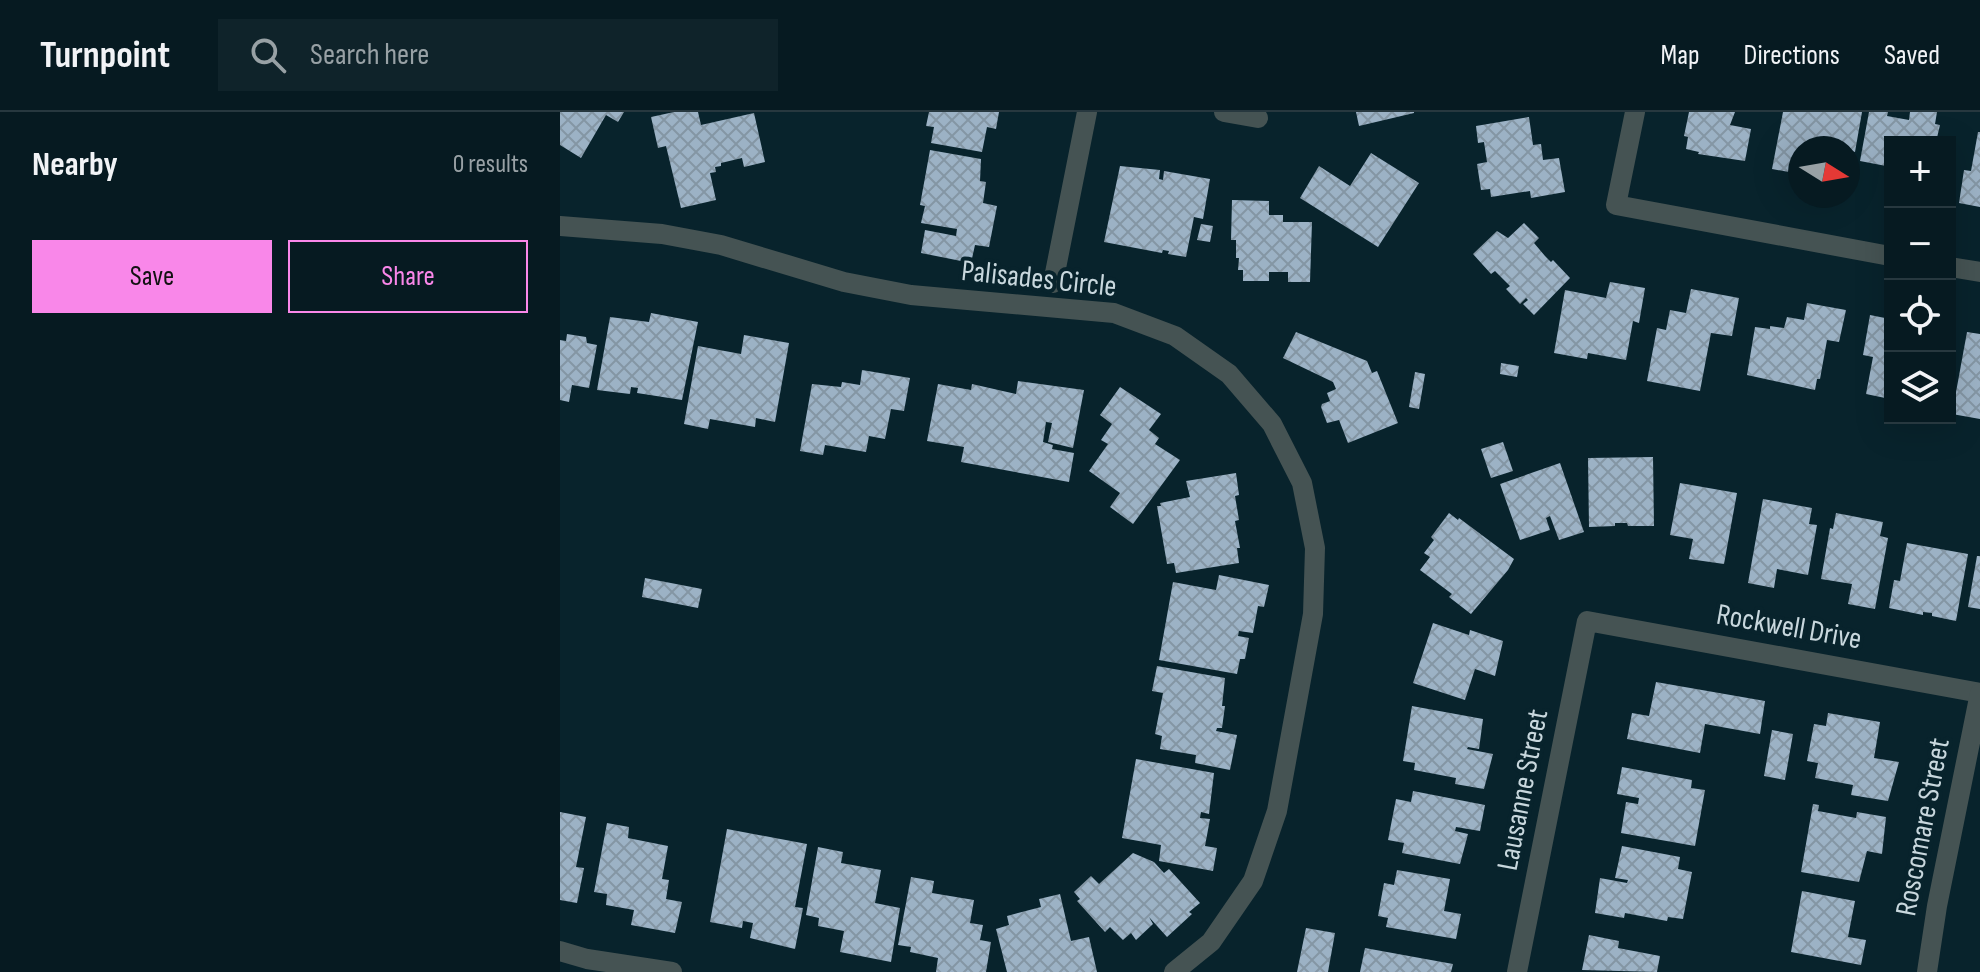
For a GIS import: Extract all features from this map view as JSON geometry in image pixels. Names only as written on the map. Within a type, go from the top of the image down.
[{"type":"street","points":[[1053,283],[1087,112]]},
{"type":"street","points":[[1224,112],[1258,118]]},
{"type":"street","points":[[1635,112],[1616,205],[1884,255]]},
{"type":"street","name":"Palisades Circle","points":[[560,226],[662,234],[721,245],[844,282],[911,295],[1114,313],[1175,336],[1229,374],[1272,424],[1302,483],[1315,548],[1313,614],[1277,811],[1253,881],[1211,942],[1174,972]]},
{"type":"street","points":[[1956,268],[1980,272]]},
{"type":"street","name":"Rockwell Drive","points":[[1587,621],[1980,693]]},
{"type":"street","name":"Lausanne Street","points":[[1517,972],[1587,621]]},
{"type":"street","name":"Roscomare Street","points":[[1927,972],[1937,906],[1980,693]]},
{"type":"street","points":[[560,951],[587,959],[672,972]]},
{"type":"building","points":[[560,112],[624,112],[618,122],[606,115],[581,158],[560,145]]},
{"type":"building","points":[[674,112],[698,112],[701,125],[754,113],[765,162],[744,167],[742,158],[721,163],[721,166],[715,167],[716,172],[710,173],[716,200],[681,208],[666,146],[658,148],[651,117]]},
{"type":"building","points":[[929,112],[999,112],[996,129],[987,127],[982,152],[931,143],[934,127],[926,126]]},
{"type":"building","points":[[1356,112],[1414,112],[1414,113],[1359,126]]},
{"type":"building","points":[[1689,112],[1735,112],[1730,125],[1751,129],[1745,161],[1698,154],[1686,149],[1688,137],[1684,136]]},
{"type":"building","points":[[1783,112],[1862,112],[1858,136],[1788,136],[1788,172],[1772,169]]},
{"type":"building","points":[[1869,112],[1888,112],[1887,116],[1909,120],[1910,112],[1937,112],[1935,124],[1940,125],[1937,136],[1884,136],[1884,166],[1860,161]]},
{"type":"building","points":[[1529,117],[1533,145],[1541,144],[1543,160],[1559,158],[1565,192],[1531,198],[1530,191],[1491,197],[1490,189],[1481,190],[1477,164],[1487,162],[1484,142],[1478,143],[1476,126]]},
{"type":"building","points":[[1978,132],[1980,207],[1959,203],[1964,170],[1971,171]]},
{"type":"building","points":[[930,150],[981,159],[980,181],[986,182],[983,203],[997,206],[989,247],[975,245],[971,263],[921,253],[925,230],[956,236],[957,229],[921,223],[925,206],[920,205]]},
{"type":"building","points":[[1371,153],[1419,183],[1378,247],[1300,198],[1319,166],[1350,186]]},
{"type":"building","points":[[1120,166],[1160,170],[1159,179],[1163,180],[1164,171],[1210,179],[1203,219],[1194,217],[1186,257],[1168,254],[1169,251],[1163,250],[1162,253],[1104,242]]},
{"type":"building","points":[[1232,200],[1269,201],[1269,215],[1283,215],[1283,222],[1312,222],[1310,282],[1288,282],[1288,272],[1269,272],[1269,281],[1243,281],[1243,270],[1238,270],[1236,240],[1231,240]]},
{"type":"building","points":[[1524,223],[1539,238],[1534,243],[1570,278],[1534,315],[1523,304],[1528,300],[1526,298],[1520,304],[1506,289],[1510,286],[1495,271],[1491,274],[1473,254],[1497,231],[1508,238]]},
{"type":"building","points":[[1201,224],[1213,226],[1210,242],[1197,240]]},
{"type":"building","points":[[1610,282],[1645,288],[1639,323],[1633,321],[1626,360],[1588,353],[1587,359],[1554,353],[1565,290],[1606,298]]},
{"type":"building","points":[[1691,289],[1739,298],[1732,336],[1711,333],[1700,391],[1647,381],[1657,328],[1666,330],[1670,310],[1686,313]]},
{"type":"building","points":[[1807,303],[1846,310],[1839,342],[1827,340],[1815,390],[1747,375],[1755,327],[1784,328],[1787,317],[1804,320]]},
{"type":"building","points":[[651,313],[698,322],[682,400],[637,393],[638,388],[631,387],[630,394],[597,390],[610,317],[649,322]]},
{"type":"building","points":[[1870,315],[1884,318],[1884,398],[1866,394],[1873,357],[1863,355]]},
{"type":"building","points":[[1296,332],[1367,361],[1372,373],[1377,371],[1398,423],[1348,443],[1339,420],[1327,423],[1321,407],[1330,401],[1327,393],[1336,389],[1333,382],[1283,358]]},
{"type":"building","points":[[1967,332],[1980,334],[1980,419],[1956,415],[1956,392]]},
{"type":"building","points":[[567,334],[586,337],[587,343],[597,345],[589,388],[572,385],[569,402],[560,400],[560,340],[566,341]]},
{"type":"building","points":[[744,335],[789,343],[775,422],[756,418],[755,427],[710,419],[708,429],[684,424],[698,346],[741,354]]},
{"type":"building","points":[[1501,363],[1519,366],[1517,377],[1500,374]]},
{"type":"building","points":[[862,370],[910,378],[904,411],[891,409],[885,439],[869,436],[866,452],[825,445],[823,455],[800,451],[812,384],[841,387],[842,382],[860,385]]},
{"type":"building","points":[[1415,372],[1425,374],[1419,409],[1409,407]]},
{"type":"building","points":[[1018,381],[1084,390],[1073,448],[1048,442],[1052,423],[1046,422],[1043,442],[1053,445],[1052,449],[1074,453],[1069,482],[961,462],[964,447],[927,441],[938,384],[971,390],[972,384],[1016,394]]},
{"type":"building","points":[[1120,387],[1161,414],[1149,430],[1159,438],[1155,444],[1180,460],[1133,524],[1110,507],[1120,493],[1089,471],[1108,444],[1101,440],[1112,424],[1100,415]]},
{"type":"building","points":[[1503,442],[1513,471],[1491,478],[1481,449]]},
{"type":"building","points":[[1653,457],[1654,526],[1615,523],[1615,526],[1589,527],[1588,458]]},
{"type":"building","points":[[1560,463],[1584,532],[1559,540],[1550,516],[1546,518],[1550,530],[1520,540],[1500,484]]},
{"type":"building","points":[[1236,473],[1239,495],[1235,496],[1239,520],[1235,521],[1240,548],[1237,548],[1239,563],[1176,573],[1174,563],[1167,564],[1157,506],[1190,497],[1186,481]]},
{"type":"building","points":[[1680,483],[1737,493],[1724,564],[1689,559],[1693,539],[1670,535]]},
{"type":"building","points":[[1763,499],[1812,508],[1809,524],[1817,525],[1808,575],[1777,569],[1774,588],[1748,583]]},
{"type":"building","points":[[1449,513],[1514,559],[1471,614],[1449,597],[1452,594],[1420,570],[1430,557],[1424,553],[1434,540],[1431,537]]},
{"type":"building","points":[[1836,513],[1883,522],[1880,536],[1888,538],[1875,609],[1848,604],[1852,584],[1821,579],[1830,528],[1833,529]]},
{"type":"building","points":[[1907,543],[1968,554],[1956,621],[1932,616],[1932,613],[1923,612],[1923,615],[1889,608],[1894,580],[1900,581]]},
{"type":"building","points":[[1977,556],[1980,556],[1980,609],[1968,607]]},
{"type":"building","points":[[1219,575],[1269,585],[1264,607],[1258,606],[1253,633],[1239,631],[1238,636],[1249,638],[1245,659],[1240,659],[1237,674],[1159,660],[1173,582],[1216,590]]},
{"type":"building","points":[[645,578],[702,589],[698,608],[642,597]]},
{"type":"building","points":[[1433,623],[1469,635],[1470,630],[1503,641],[1495,676],[1475,669],[1465,700],[1413,683]]},
{"type":"building","points":[[1157,666],[1225,678],[1222,728],[1216,731],[1237,735],[1230,770],[1195,763],[1196,755],[1160,749],[1162,736],[1155,734],[1163,693],[1152,691]]},
{"type":"building","points":[[1656,682],[1765,701],[1760,734],[1705,724],[1700,753],[1627,739],[1632,713],[1649,716]]},
{"type":"building","points":[[1412,706],[1483,719],[1479,749],[1467,749],[1493,754],[1484,789],[1455,784],[1456,778],[1414,770],[1415,763],[1403,761]]},
{"type":"building","points":[[1828,713],[1880,722],[1874,758],[1899,762],[1888,801],[1851,795],[1853,785],[1815,778],[1818,763],[1807,761],[1814,724],[1826,726]]},
{"type":"building","points":[[1772,730],[1793,734],[1785,780],[1764,776]]},
{"type":"building","points":[[1136,759],[1214,773],[1209,814],[1201,812],[1200,818],[1210,819],[1205,846],[1217,848],[1213,871],[1159,861],[1161,845],[1122,838]]},
{"type":"building","points":[[1622,767],[1692,780],[1691,788],[1705,790],[1695,846],[1621,833],[1626,802],[1638,804],[1639,798],[1617,794]]},
{"type":"building","points":[[1413,791],[1485,805],[1480,831],[1456,827],[1455,831],[1468,834],[1460,864],[1402,853],[1404,843],[1388,840],[1396,799],[1411,802]]},
{"type":"building","points":[[1813,804],[1819,805],[1818,811],[1856,818],[1857,812],[1886,817],[1882,854],[1867,851],[1859,882],[1801,872]]},
{"type":"building","points":[[560,812],[586,817],[576,867],[584,868],[577,903],[560,900]]},
{"type":"building","points":[[607,823],[629,827],[628,838],[668,846],[662,879],[669,880],[666,899],[682,902],[675,933],[631,925],[634,910],[606,905],[607,894],[594,892]]},
{"type":"building","points":[[727,829],[807,844],[795,907],[803,908],[795,949],[750,938],[753,923],[743,921],[742,928],[710,922]]},
{"type":"building","points":[[1622,846],[1680,857],[1678,869],[1692,872],[1683,919],[1668,917],[1667,921],[1625,913],[1624,918],[1595,913],[1600,878],[1627,883],[1628,880],[1615,878]]},
{"type":"building","points":[[818,847],[843,852],[841,863],[881,870],[875,903],[900,908],[891,962],[840,952],[844,931],[818,926],[819,918],[806,915]]},
{"type":"building","points":[[1133,853],[1154,862],[1164,873],[1169,869],[1200,903],[1167,937],[1149,917],[1153,924],[1136,940],[1131,933],[1123,940],[1110,927],[1105,932],[1077,901],[1080,899],[1074,892],[1091,876],[1099,884]]},
{"type":"building","points":[[1397,870],[1450,879],[1444,911],[1461,914],[1456,939],[1386,927],[1388,918],[1378,916],[1384,883],[1394,885]]},
{"type":"building","points":[[911,877],[934,881],[932,893],[974,900],[970,923],[983,925],[980,940],[991,942],[986,972],[936,972],[938,958],[910,952],[911,947],[898,945]]},
{"type":"building","points":[[1802,891],[1855,901],[1848,937],[1866,940],[1861,965],[1791,952]]},
{"type":"building","points":[[1060,894],[1071,941],[1089,937],[1097,972],[1007,972],[996,929],[1009,925],[1007,916],[1041,907],[1039,899]]},
{"type":"building","points":[[1306,928],[1335,933],[1328,972],[1297,972]]},
{"type":"building","points":[[1589,935],[1619,941],[1618,948],[1660,956],[1657,972],[1582,970]]},
{"type":"building","points":[[1365,948],[1453,964],[1451,972],[1360,972]]}]
